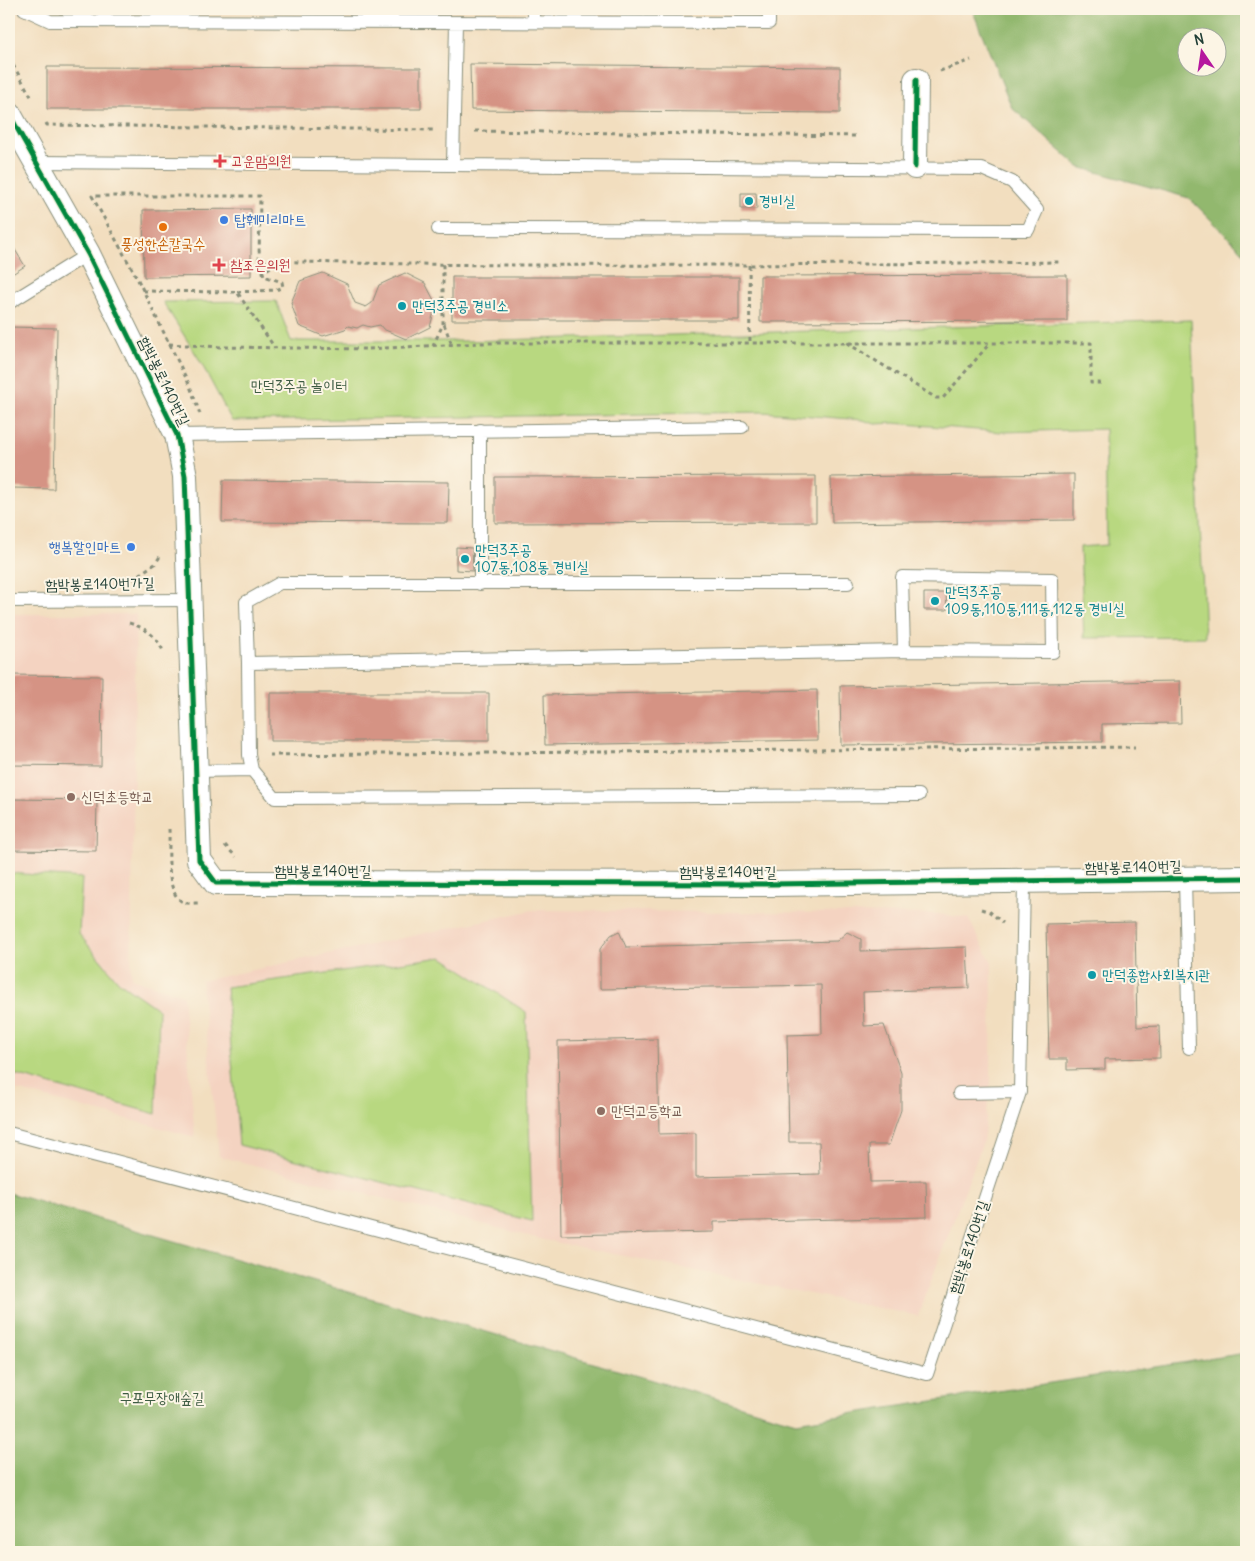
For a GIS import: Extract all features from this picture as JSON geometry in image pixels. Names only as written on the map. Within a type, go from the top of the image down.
[{"type":"street","points":[[915,167],[916,80]]},
{"type":"street","name":"함박봉로140번길","points":[[9,114],[88,254],[177,435],[185,476],[191,600],[194,771],[199,860],[216,883],[772,884],[1246,878]]},
{"type":"lane","points":[[24,9],[50,21],[456,23],[534,15],[769,23],[769,9]]},
{"type":"lane","points":[[453,164],[456,23]]},
{"type":"lane","points":[[36,162],[361,166],[453,164],[982,169],[1012,182],[1037,210],[1028,230],[438,229]]},
{"type":"lane","points":[[9,303],[88,254]]},
{"type":"lane","points":[[177,435],[742,427]]},
{"type":"lane","points":[[480,430],[480,584]]},
{"type":"lane","points":[[248,662],[904,651],[1053,652],[1052,579],[902,577],[904,651]]},
{"type":"lane","points":[[848,583],[280,583],[246,602],[248,756],[252,770],[275,798],[918,794]]},
{"type":"lane","name":"함박봉로140번가길","points":[[9,601],[191,600]]},
{"type":"lane","points":[[194,771],[252,770]]},
{"type":"lane","points":[[1185,879],[1190,1048]]},
{"type":"lane","name":"함박봉로140번길","points":[[9,1133],[927,1374],[1020,1092],[1024,882]]},
{"type":"lane","points":[[959,1093],[1020,1092]]},
{"type":"path","points":[[9,58],[33,100]]},
{"type":"path","points":[[916,80],[971,60]]},
{"type":"path","points":[[42,117],[47,125]]},
{"type":"path","points":[[202,420],[190,386],[92,196],[260,196],[259,261],[749,265],[1060,262]]},
{"type":"path","points":[[143,292],[276,290],[283,287],[282,282],[264,276],[263,272],[272,266],[294,262]]},
{"type":"path","points":[[443,264],[444,324],[452,345]]},
{"type":"path","points":[[749,265],[750,343]]},
{"type":"path","points":[[237,292],[276,348]]},
{"type":"path","points":[[433,346],[444,324]]},
{"type":"path","points":[[168,344],[276,348],[750,343],[1091,343],[1091,383],[1103,383]]},
{"type":"path","points":[[846,343],[936,398],[943,398],[991,343]]},
{"type":"path","points":[[123,580],[131,579],[155,564],[161,550]]},
{"type":"path","points":[[248,756],[1135,747]]},
{"type":"shaded area","name":"신덕초등학교","points":[[9,614],[136,614],[131,978],[183,995],[195,1137],[9,1088]]},
{"type":"shaded area","name":"만덕고등학교","points":[[533,910],[938,914],[968,918],[992,963],[991,1080],[983,1142],[918,1316],[540,1239],[219,1156],[201,981]]},
{"type":"green space","points":[[972,9],[1246,9],[1246,255],[1189,198],[1079,167],[1012,108]]},
{"type":"green space","name":"만덕3주공 놀이터","points":[[276,301],[291,341],[466,341],[1191,320],[1205,637],[1084,638],[1080,547],[1107,545],[1105,429],[1002,432],[894,423],[875,424],[863,420],[763,412],[232,421],[199,359],[163,302]]},
{"type":"green space","points":[[9,873],[82,878],[79,934],[119,982],[159,1010],[156,1114],[9,1073]]},
{"type":"green space","points":[[442,957],[526,1012],[532,1221],[239,1145],[226,987]]},
{"type":"green space","name":"구포무장애숲길","points":[[9,1193],[796,1422],[1246,1353],[1246,1552],[9,1552]]},
{"type":"building","points":[[470,64],[840,67],[840,113],[471,110]]},
{"type":"building","points":[[47,67],[421,68],[421,109],[47,109]]},
{"type":"building","name":"경비실","points":[[741,193],[756,193],[757,209],[741,209]]},
{"type":"building","points":[[251,209],[251,276],[144,277],[143,210]]},
{"type":"building","points":[[9,240],[25,266],[9,276]]},
{"type":"building","name":"만덕3주공 경비소","points":[[323,273],[347,284],[355,303],[366,307],[372,303],[379,285],[405,273],[425,283],[436,304],[430,327],[406,339],[383,329],[380,325],[370,327],[363,325],[357,328],[348,326],[345,329],[323,336],[299,326],[291,303],[300,281]]},
{"type":"building","points":[[1067,275],[1067,321],[760,322],[760,276]]},
{"type":"building","points":[[452,277],[739,277],[739,320],[452,320]]},
{"type":"building","points":[[9,327],[57,328],[54,489],[13,488],[13,500],[9,500]]},
{"type":"building","points":[[1074,474],[1074,520],[832,523],[831,477]]},
{"type":"building","points":[[816,476],[816,522],[495,523],[495,477]]},
{"type":"building","points":[[223,480],[449,482],[448,523],[222,522]]},
{"type":"building","name":"만덕3주공 107동,108동 경비실","points":[[456,547],[472,548],[473,571],[456,570]]},
{"type":"building","name":"만덕3주공 109동,110동,111동,112동 경비실","points":[[924,593],[946,593],[947,610],[924,610]]},
{"type":"building","points":[[9,675],[102,676],[101,766],[9,765]]},
{"type":"building","points":[[1180,681],[1181,723],[1102,724],[1102,742],[841,745],[840,686]]},
{"type":"building","points":[[817,690],[818,740],[545,745],[544,695]]},
{"type":"building","points":[[270,693],[489,693],[489,741],[270,741]]},
{"type":"building","points":[[9,799],[97,800],[96,851],[9,850]]},
{"type":"building","name":"만덕종합사회복지관","points":[[1135,922],[1137,1027],[1159,1026],[1160,1058],[1105,1059],[1105,1069],[1067,1070],[1067,1059],[1049,1059],[1046,924]]},
{"type":"building","points":[[619,931],[626,947],[837,941],[847,932],[861,939],[861,951],[967,947],[969,988],[863,992],[864,1026],[884,1025],[901,1073],[901,1110],[889,1145],[869,1145],[870,1182],[926,1181],[927,1217],[714,1222],[714,1232],[561,1235],[558,1041],[657,1039],[659,1134],[696,1133],[696,1177],[820,1174],[819,1142],[789,1142],[787,1035],[822,1034],[821,985],[600,989],[600,949],[611,935]]},
{"type":"cycle path","points":[[915,167],[916,80]]},
{"type":"cycle path","points":[[9,114],[88,254],[177,435],[185,476],[199,860],[216,883],[772,884],[1246,878]]},
{"type":"place","name":"고운맘의원","points":[[220,161]]},
{"type":"place","name":"경비실","points":[[749,201]]},
{"type":"place","name":"탑훼미리마트","points":[[224,220]]},
{"type":"place","name":"풍성한손칼국수","points":[[163,227]]},
{"type":"place","name":"참조은의원","points":[[219,265]]},
{"type":"place","name":"만덕3주공 경비소","points":[[402,306]]},
{"type":"place","name":"행복할인마트","points":[[131,547]]},
{"type":"place","name":"만덕3주공 107동,108동 경비실","points":[[465,559]]},
{"type":"place","name":"만덕3주공 109동,110동,111동,112동 경비실","points":[[935,601]]},
{"type":"place","name":"신덕초등학교","points":[[71,797]]},
{"type":"place","name":"만덕종합사회복지관","points":[[1092,975]]},
{"type":"place","name":"만덕고등학교","points":[[601,1111]]}]
